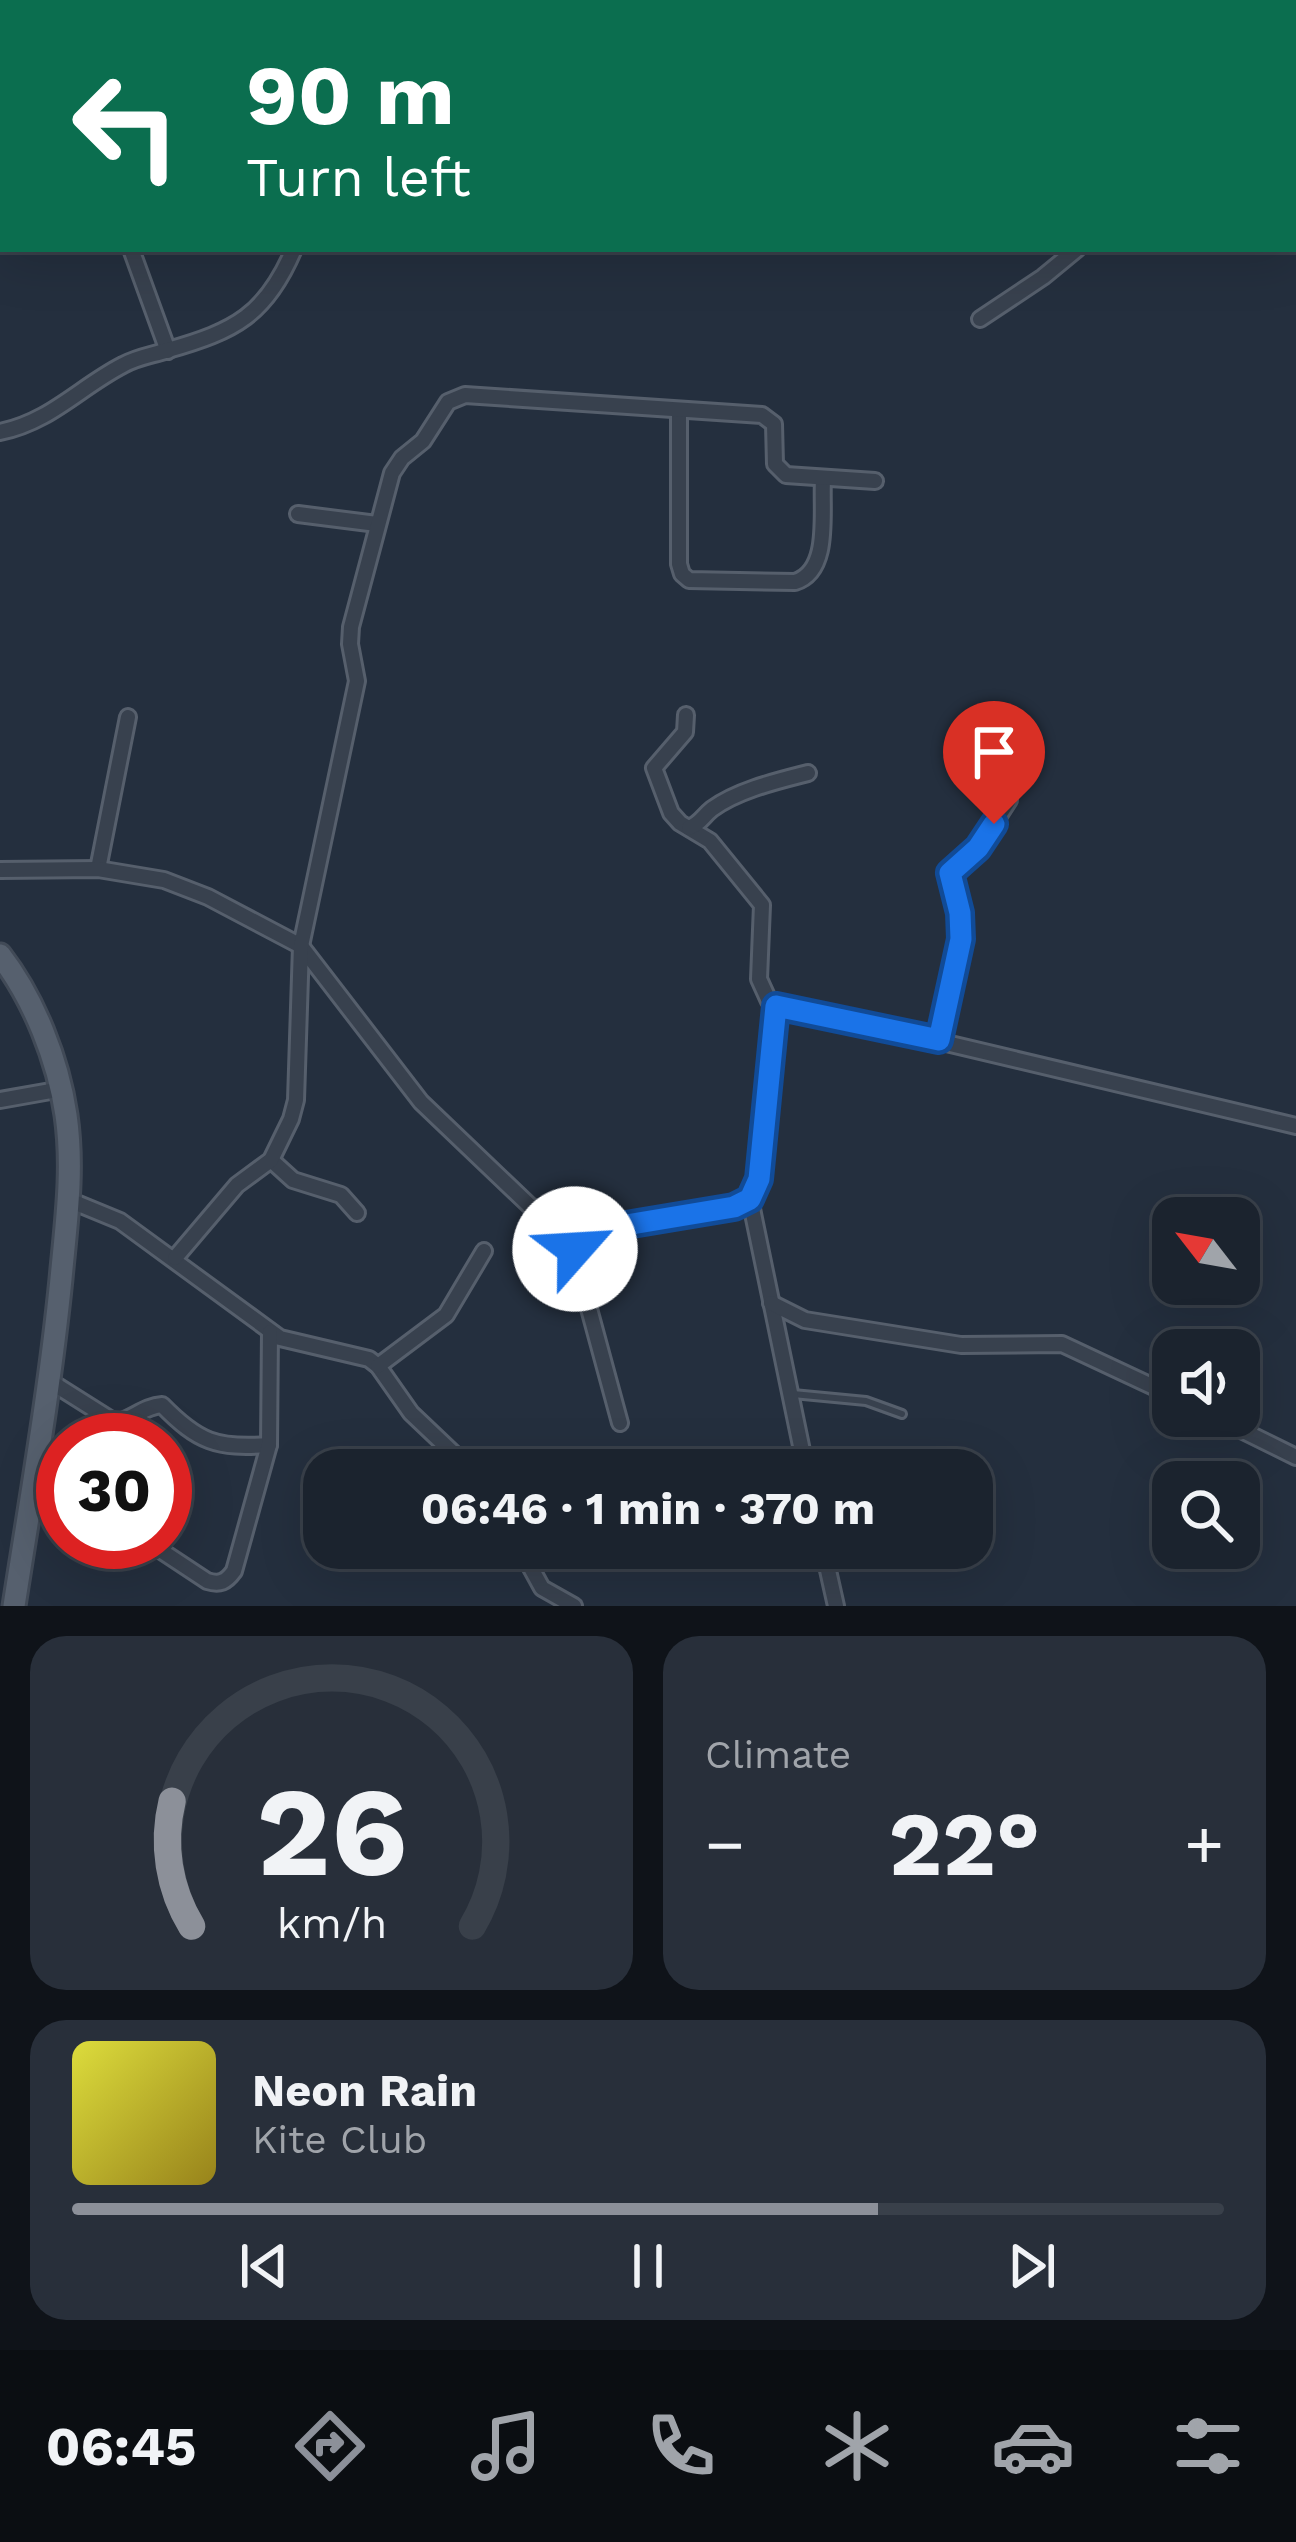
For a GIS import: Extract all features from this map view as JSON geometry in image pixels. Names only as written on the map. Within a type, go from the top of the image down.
[{"type":"main road","points":[[0,955],[34,1014],[62,1089],[71,1178],[51,1382],[14,1606]]},
{"type":"street","points":[[132,252],[167,351]]},
{"type":"street","points":[[0,432],[56,411],[122,365],[218,334],[248,318],[279,283],[292,252]]},
{"type":"street","points":[[980,319],[1073,252]]},
{"type":"street","points":[[175,1258],[237,1184],[271,1160],[296,1100],[301,946],[357,680],[350,636],[397,464],[423,441],[442,409],[465,395],[765,416],[774,424],[774,456],[780,472],[823,480],[875,481]]},
{"type":"street","points":[[680,411],[679,564],[689,580],[795,582],[808,577],[819,558],[823,480]]},
{"type":"street","points":[[298,514],[377,524]]},
{"type":"street","points":[[686,715],[685,732],[656,761],[654,771],[671,813],[710,841],[762,905],[760,986],[776,1006],[1296,1126]]},
{"type":"street","points":[[98,869],[128,717]]},
{"type":"street","points":[[688,828],[714,808],[808,773]]},
{"type":"street","points":[[939,1040],[961,939],[950,873],[978,848],[1009,800]]},
{"type":"street","points":[[0,870],[98,869],[186,887],[301,946],[421,1102],[575,1249],[620,1423]]},
{"type":"street","points":[[575,1249],[579,1238],[590,1231],[734,1207],[750,1199],[758,1184],[776,1006]]},
{"type":"street","points":[[0,1100],[62,1089]]},
{"type":"street","points":[[271,1160],[293,1180],[341,1195],[356,1214]]},
{"type":"street","points":[[750,1199],[802,1449]]},
{"type":"street","points":[[69,1200],[120,1221],[270,1332],[287,1340],[354,1353],[378,1366],[411,1413],[449,1449]]},
{"type":"street","points":[[378,1366],[446,1315],[484,1251]]},
{"type":"street","points":[[771,1303],[805,1320],[961,1345],[1062,1344],[1152,1386]]},
{"type":"street","points":[[189,1569],[216,1584],[227,1580],[238,1562],[268,1445],[270,1332]]},
{"type":"street","points":[[51,1382],[116,1423],[162,1405],[202,1439],[231,1448],[268,1445]]},
{"type":"street","points":[[1256,1437],[1296,1457]]},
{"type":"street","points":[[32,1486],[36,1487]]},
{"type":"street","points":[[532,1569],[542,1588],[574,1606]]},
{"type":"street","points":[[828,1569],[836,1606]]},
{"type":"lane","points":[[790,1393],[866,1401],[902,1414]]},
{"type":"route","points":[[575,1249],[579,1238],[590,1231],[734,1207],[754,1195],[776,1006],[939,1040],[961,939],[950,873],[973,854],[994,824]]}]
